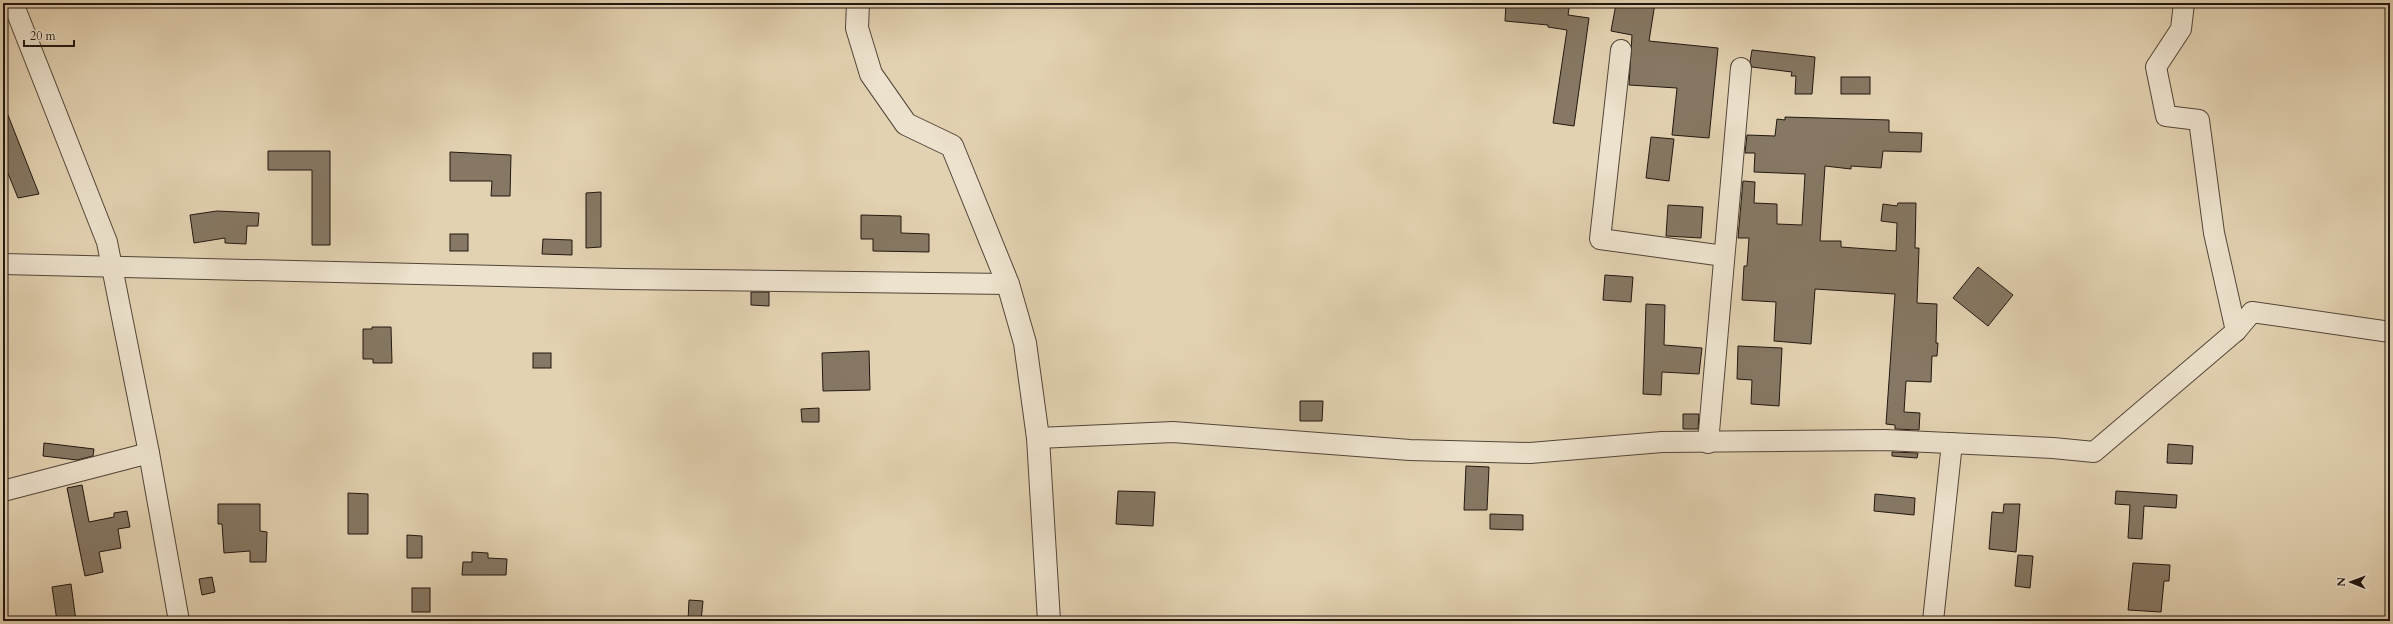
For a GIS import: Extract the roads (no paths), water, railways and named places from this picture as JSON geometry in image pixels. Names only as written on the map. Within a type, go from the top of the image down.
[{"type":"street","points":[[13,3],[107,242],[149,453],[179,621]]},
{"type":"street","points":[[858,3],[857,28],[871,74],[906,124],[952,146],[1008,284],[1025,343],[1038,438],[1049,621]]},
{"type":"street","points":[[2184,3],[2181,29],[2156,67],[2166,116],[2199,120],[2214,233],[2236,331]]},
{"type":"street","points":[[1620,50],[1600,239],[1724,256]]},
{"type":"street","points":[[1708,443],[1741,68]]},
{"type":"street","points":[[3,264],[622,279],[1008,284]]},
{"type":"street","points":[[1038,438],[1173,432],[1410,450],[1530,453],[1662,442],[1708,443],[1885,440],[2053,448],[2094,452],[2236,331],[2252,312],[2390,332]]},
{"type":"street","points":[[1934,621],[1952,443]]},
{"type":"street","points":[[3,491],[149,453]]}]
